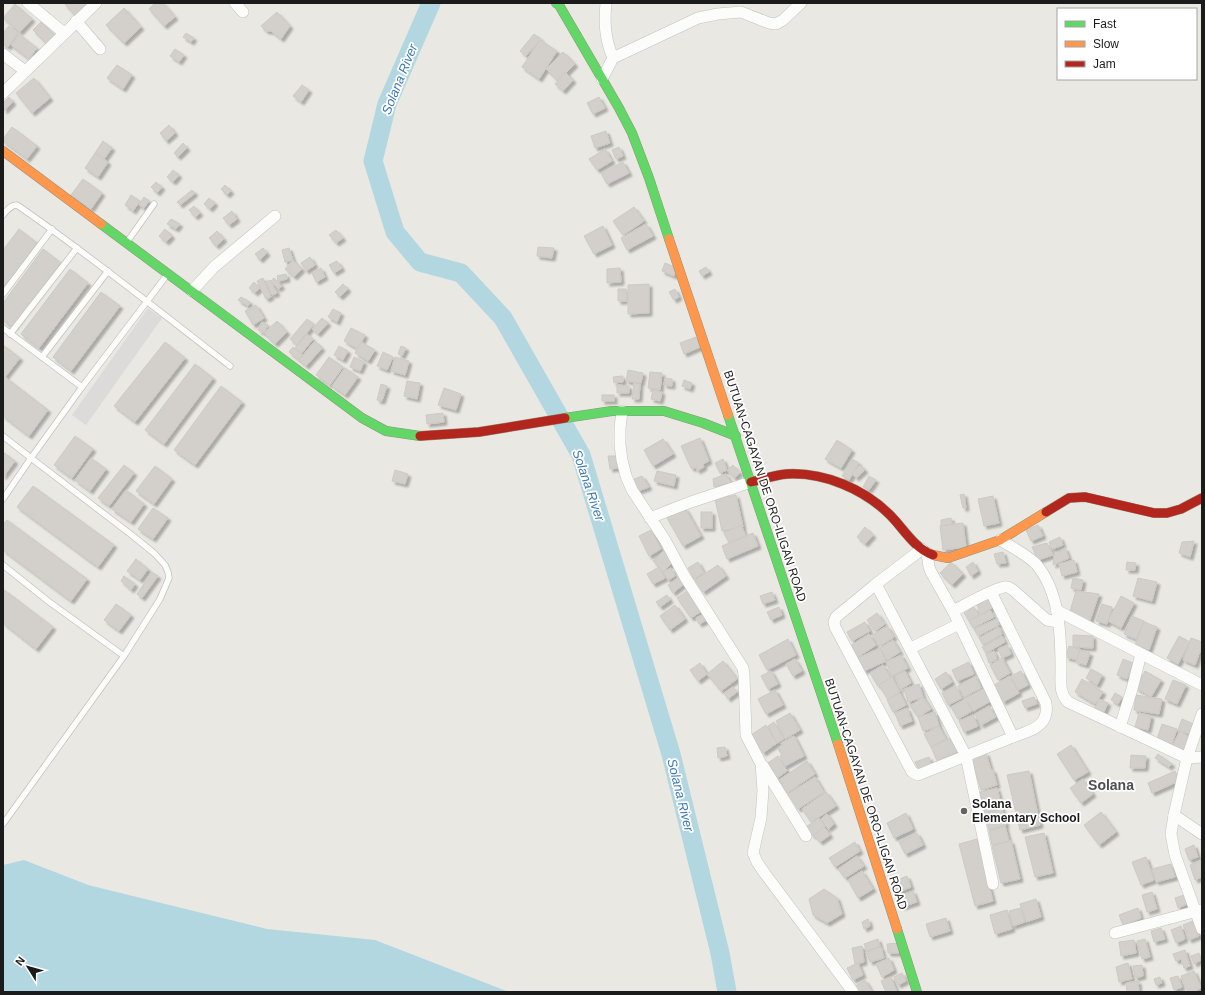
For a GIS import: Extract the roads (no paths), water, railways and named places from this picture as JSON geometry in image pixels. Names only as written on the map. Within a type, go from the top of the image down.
[{"type":"main road","name":"BUTUAN-CAGAYAN DE ORO-ILIGAN ROAD","points":[[558,4],[619,108],[632,133],[649,178],[840,748],[917,992]]},
{"type":"main road","points":[[3,151],[356,414],[386,431],[423,436],[479,432],[617,411],[664,411],[703,423],[736,436]]},
{"type":"main road","points":[[751,482],[786,474],[806,474],[823,477],[840,483],[878,504],[911,539],[925,551],[938,557],[948,558],[1000,540],[1063,501],[1075,497],[1085,497],[1154,514],[1167,513],[1181,509],[1202,498]]},
{"type":"street","points":[[28,3],[64,33]]},
{"type":"street","points":[[3,93],[96,3]]},
{"type":"street","points":[[235,3],[243,12]]},
{"type":"street","points":[[606,3],[604,17],[606,33],[608,46],[613,58]]},
{"type":"street","points":[[602,79],[613,58],[698,18],[740,12],[769,23],[776,24],[784,20],[801,3]]},
{"type":"street","points":[[76,21],[100,49]]},
{"type":"street","points":[[3,54],[25,71]]},
{"type":"street","points":[[192,291],[214,267],[275,216]]},
{"type":"street","points":[[617,411],[620,428],[622,460],[626,476],[632,490],[665,540],[685,577],[743,668],[746,735],[761,764],[806,836]]},
{"type":"street","points":[[650,518],[688,503],[751,482]]},
{"type":"street","points":[[1000,540],[1027,557],[1039,569],[1050,587],[1056,610],[1061,647],[1061,687],[1068,702],[1187,758],[1202,757]]},
{"type":"street","points":[[991,592],[1046,702],[1046,713],[1037,728],[918,775],[912,772],[835,627],[834,622],[836,617],[876,584],[925,551],[931,572],[953,611],[1014,737]]},
{"type":"street","points":[[876,584],[911,648],[966,756],[993,884]]},
{"type":"street","points":[[953,611],[1004,587],[1010,588],[1047,620],[1058,622]]},
{"type":"street","points":[[1056,610],[1202,686]]},
{"type":"street","points":[[911,648],[959,624]]},
{"type":"street","points":[[1120,727],[1141,654]]},
{"type":"street","points":[[1202,714],[1187,758],[1170,834],[1175,855],[1199,910],[1202,930]]},
{"type":"street","points":[[761,764],[763,790],[761,818],[753,854],[763,871],[853,992]]},
{"type":"street","points":[[1174,815],[1202,834]]},
{"type":"street","points":[[1115,933],[1199,910]]},
{"type":"lane","points":[[126,242],[154,204]]},
{"type":"lane","points":[[3,215],[8,208],[17,205],[108,271],[230,366]]},
{"type":"lane","points":[[3,294],[52,229]]},
{"type":"lane","points":[[10,334],[77,248]]},
{"type":"lane","points":[[42,357],[108,271]]},
{"type":"lane","points":[[3,499],[82,387],[168,273]]},
{"type":"lane","points":[[3,328],[82,387]]},
{"type":"lane","points":[[3,436],[155,554],[165,566],[169,578],[160,599],[124,656],[3,824]]},
{"type":"lane","points":[[3,565],[48,601],[124,656]]},
{"type":"water","points":[[24,860],[88,885],[267,929],[375,940],[509,992],[3,992],[3,865]]},
{"type":"waterway","name":"Solana River","points":[[431,3],[387,104],[373,161],[395,232],[420,262],[461,273],[503,318],[581,455],[671,754],[720,953],[727,992]]},
{"type":"place","name":"Solana Elementary School","points":[[964,811]]},
{"type":"district","name":"Solana","points":[[1111,785]]}]
